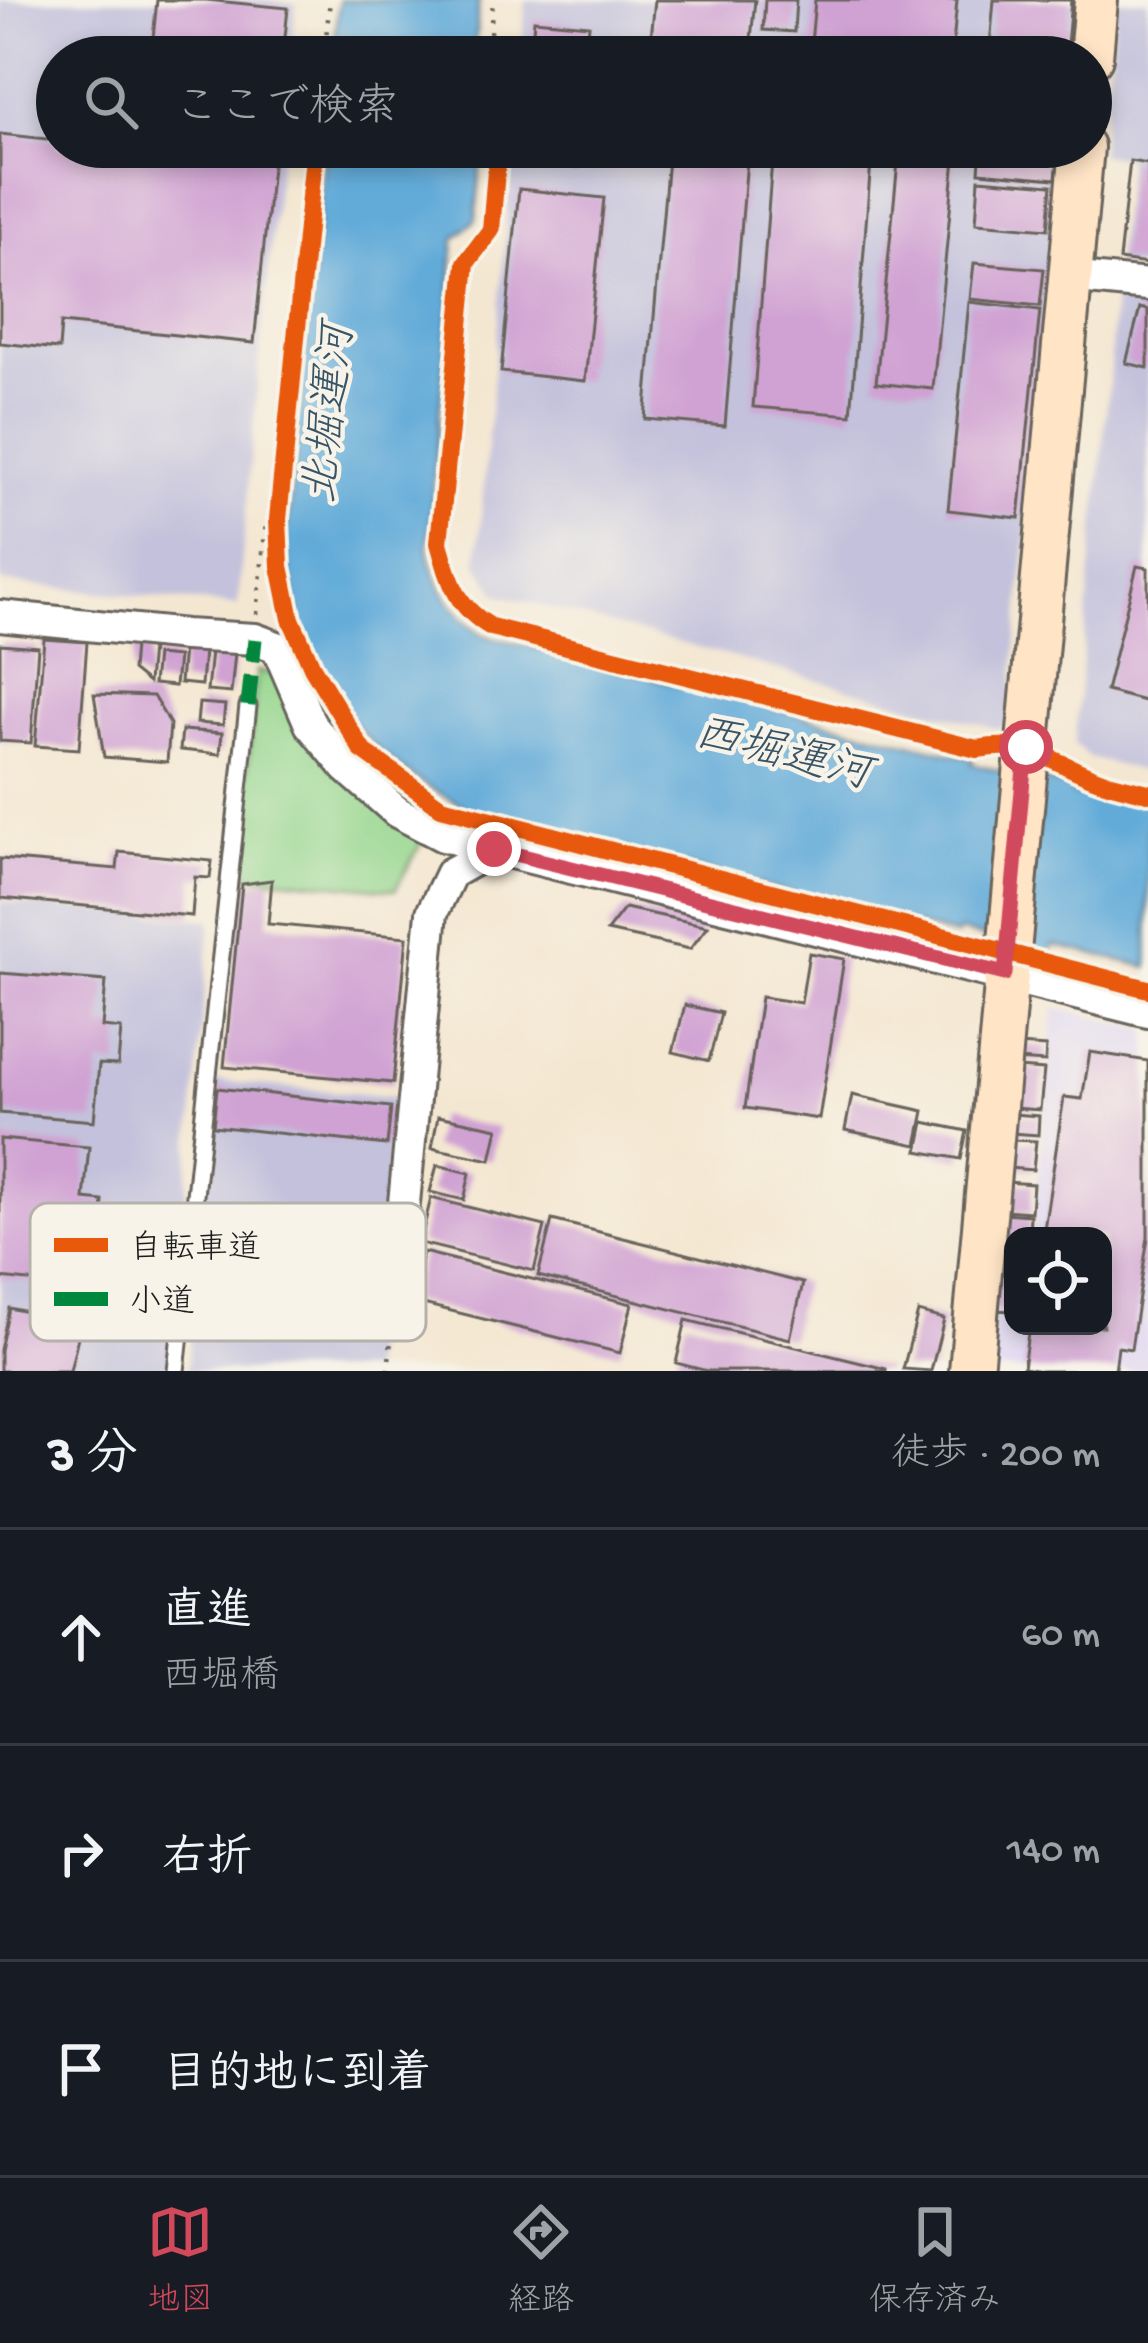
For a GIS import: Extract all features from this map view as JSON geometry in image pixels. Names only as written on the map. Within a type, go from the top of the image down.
[{"type":"street","points":[[1092,36],[1096,0]]},
{"type":"street","points":[[970,1371],[1080,168]]},
{"type":"street","points":[[1070,277],[1148,285]]},
{"type":"street","points":[[0,616],[255,639],[277,647],[310,724],[347,769],[397,812],[443,836],[1007,959],[1148,1012]]},
{"type":"street","points":[[404,1203],[432,913],[451,873],[494,849]]},
{"type":"lane","points":[[194,1203],[248,706]]},
{"type":"lane","points":[[176,1371],[179,1341]]},
{"type":"path","points":[[326,36],[330,0]]},
{"type":"path","points":[[490,36],[493,0]]},
{"type":"path","points":[[299,636],[280,566],[280,500],[313,168]]},
{"type":"path","points":[[496,168],[491,230],[466,263],[439,543],[451,586],[471,615],[491,627],[977,749],[1003,745],[1103,782],[1148,793]]},
{"type":"path","points":[[256,620],[266,522],[280,500]]},
{"type":"path","points":[[322,684],[352,734]]},
{"type":"path","points":[[388,1371],[391,1341]]},
{"type":"shaded area","points":[[0,0],[296,4],[293,36],[36,36],[36,168],[279,168],[238,606],[0,582]]},
{"type":"shaded area","points":[[526,0],[1077,0],[1074,36],[523,36]]},
{"type":"shaded area","points":[[1116,0],[1148,0],[1148,268],[1115,266],[1128,157],[1112,156]]},
{"type":"shaded area","points":[[511,168],[1061,168],[1009,724],[998,729],[498,594],[477,563]]},
{"type":"shaded area","points":[[1114,294],[1148,299],[1148,773],[1090,758],[1074,744]]},
{"type":"shaded area","points":[[0,902],[211,920],[185,1203],[30,1203],[30,1341],[173,1341],[170,1371],[0,1371]]},
{"type":"shaded area","points":[[1054,1008],[1148,1029],[1148,1371],[988,1371],[994,1312],[1004,1313],[1004,1335],[1112,1335],[1112,1227],[1034,1227]]},
{"type":"shaded area","points":[[216,1081],[394,1097],[385,1203],[204,1203]]},
{"type":"shaded area","points":[[190,1341],[373,1341],[370,1371],[187,1371]]},
{"type":"green space","points":[[257,671],[275,673],[424,838],[395,890],[239,875]]},
{"type":"water","points":[[339,0],[479,0],[476,36],[335,36]]},
{"type":"water","points":[[323,168],[480,168],[476,220],[455,238],[428,547],[440,585],[462,617],[483,635],[973,759],[972,764],[1073,788],[1072,794],[1079,796],[1083,785],[1148,802],[1148,967],[1053,945],[1049,955],[959,931],[956,936],[478,812],[436,792],[368,738],[319,670],[292,587],[286,541]]},
{"type":"building","points":[[157,0],[288,8],[285,36],[153,36]]},
{"type":"building","points":[[655,0],[755,0],[751,36],[651,36]]},
{"type":"building","points":[[765,0],[796,0],[794,32],[763,30]]},
{"type":"building","points":[[815,0],[957,0],[954,36],[812,36]]},
{"type":"building","points":[[994,0],[1071,0],[1068,36],[991,36]]},
{"type":"building","points":[[534,20],[589,25],[588,36],[533,36]]},
{"type":"building","points":[[0,134],[36,138],[36,168],[272,168],[254,343],[61,323],[59,349],[0,343]]},
{"type":"building","points":[[1130,161],[1148,164],[1148,264],[1119,260]]},
{"type":"building","points":[[667,168],[746,168],[725,426],[645,419]]},
{"type":"building","points":[[771,168],[870,168],[851,415],[753,407]]},
{"type":"building","points":[[897,168],[954,168],[933,389],[876,383]]},
{"type":"building","points":[[979,168],[1057,168],[1056,179],[979,172]]},
{"type":"building","points":[[979,179],[1052,185],[1048,229],[976,223]]},
{"type":"building","points":[[519,189],[604,198],[585,381],[501,372]]},
{"type":"building","points":[[974,263],[1044,269],[1040,306],[970,299]]},
{"type":"building","points":[[969,302],[1040,310],[1019,518],[948,510]]},
{"type":"building","points":[[1140,308],[1148,310],[1148,368],[1126,363]]},
{"type":"building","points":[[1137,566],[1148,568],[1148,702],[1106,691]]},
{"type":"building","points":[[44,639],[87,642],[79,749],[35,746]]},
{"type":"building","points":[[0,644],[38,647],[31,743],[0,741]]},
{"type":"building","points":[[134,646],[151,648],[148,683],[132,670]]},
{"type":"building","points":[[183,648],[204,650],[201,685],[180,683]]},
{"type":"building","points":[[211,651],[235,653],[231,693],[207,691]]},
{"type":"building","points":[[156,655],[178,657],[175,686],[153,684]]},
{"type":"building","points":[[94,694],[153,696],[170,724],[167,762],[104,757]]},
{"type":"building","points":[[199,703],[225,705],[223,725],[197,723]]},
{"type":"building","points":[[182,730],[222,733],[220,754],[180,750]]},
{"type":"building","points":[[119,852],[212,861],[210,878],[195,877],[192,916],[0,898],[0,859],[117,869]]},
{"type":"building","points":[[272,880],[268,924],[407,937],[393,1083],[224,1067],[242,884]]},
{"type":"building","points":[[625,908],[708,926],[690,949],[607,931]]},
{"type":"building","points":[[809,953],[844,959],[819,1119],[745,1108],[761,997],[801,1003]]},
{"type":"building","points":[[0,973],[106,981],[102,1027],[121,1029],[118,1065],[99,1064],[94,1121],[0,1113]]},
{"type":"building","points":[[685,1005],[721,1013],[709,1061],[673,1052]]},
{"type":"building","points":[[1018,1045],[1046,1047],[1045,1062],[1017,1060]]},
{"type":"building","points":[[1090,1052],[1148,1061],[1148,1237],[1131,1349],[1118,1347],[1115,1371],[1023,1368],[1028,1335],[1112,1335],[1112,1227],[1044,1227],[1064,1097],[1082,1099]]},
{"type":"building","points":[[1017,1068],[1044,1070],[1040,1110],[1014,1108]]},
{"type":"building","points":[[217,1088],[391,1107],[387,1145],[213,1126]]},
{"type":"building","points":[[852,1095],[924,1111],[917,1145],[845,1130]]},
{"type":"building","points":[[1012,1114],[1039,1116],[1038,1135],[1011,1133]]},
{"type":"building","points":[[438,1116],[498,1128],[491,1160],[432,1148]]},
{"type":"building","points":[[924,1122],[967,1131],[961,1159],[918,1151]]},
{"type":"building","points":[[0,1139],[89,1147],[84,1199],[103,1203],[30,1203],[30,1281],[0,1278]]},
{"type":"building","points":[[1010,1140],[1036,1141],[1033,1170],[1008,1168]]},
{"type":"building","points":[[437,1165],[470,1173],[464,1200],[430,1192]]},
{"type":"building","points":[[1006,1182],[1033,1184],[1031,1212],[1004,1210]]},
{"type":"building","points":[[431,1198],[545,1226],[534,1271],[426,1244]]},
{"type":"building","points":[[1003,1213],[1030,1215],[1029,1227],[1004,1227],[1001,1247]]},
{"type":"building","points":[[552,1220],[803,1283],[790,1339],[538,1276]]},
{"type":"building","points":[[426,1253],[632,1304],[620,1353],[426,1305]]},
{"type":"building","points":[[997,1274],[1004,1274],[1004,1311],[994,1310]]},
{"type":"building","points":[[9,1308],[30,1313],[30,1341],[77,1341],[70,1371],[0,1371]]},
{"type":"building","points":[[918,1312],[944,1319],[931,1371],[903,1369]]},
{"type":"building","points":[[686,1320],[886,1371],[707,1371],[676,1363]]},
{"type":"marked path","points":[[248,706],[255,639]]},
{"type":"cycle path","points":[[313,168],[278,519],[280,566],[291,619],[312,667],[362,750],[441,807],[1148,989]]},
{"type":"cycle path","points":[[496,168],[491,230],[466,263],[439,543],[451,581],[469,610],[491,627],[977,749],[1029,750],[1102,781],[1148,793]]},
{"type":"route","points":[[494,849],[1005,974],[1026,747]]},
{"type":"water label","name":"北堀運河","points":[[333,414]]},
{"type":"water label","name":"西堀運河","points":[[782,757]]}]
